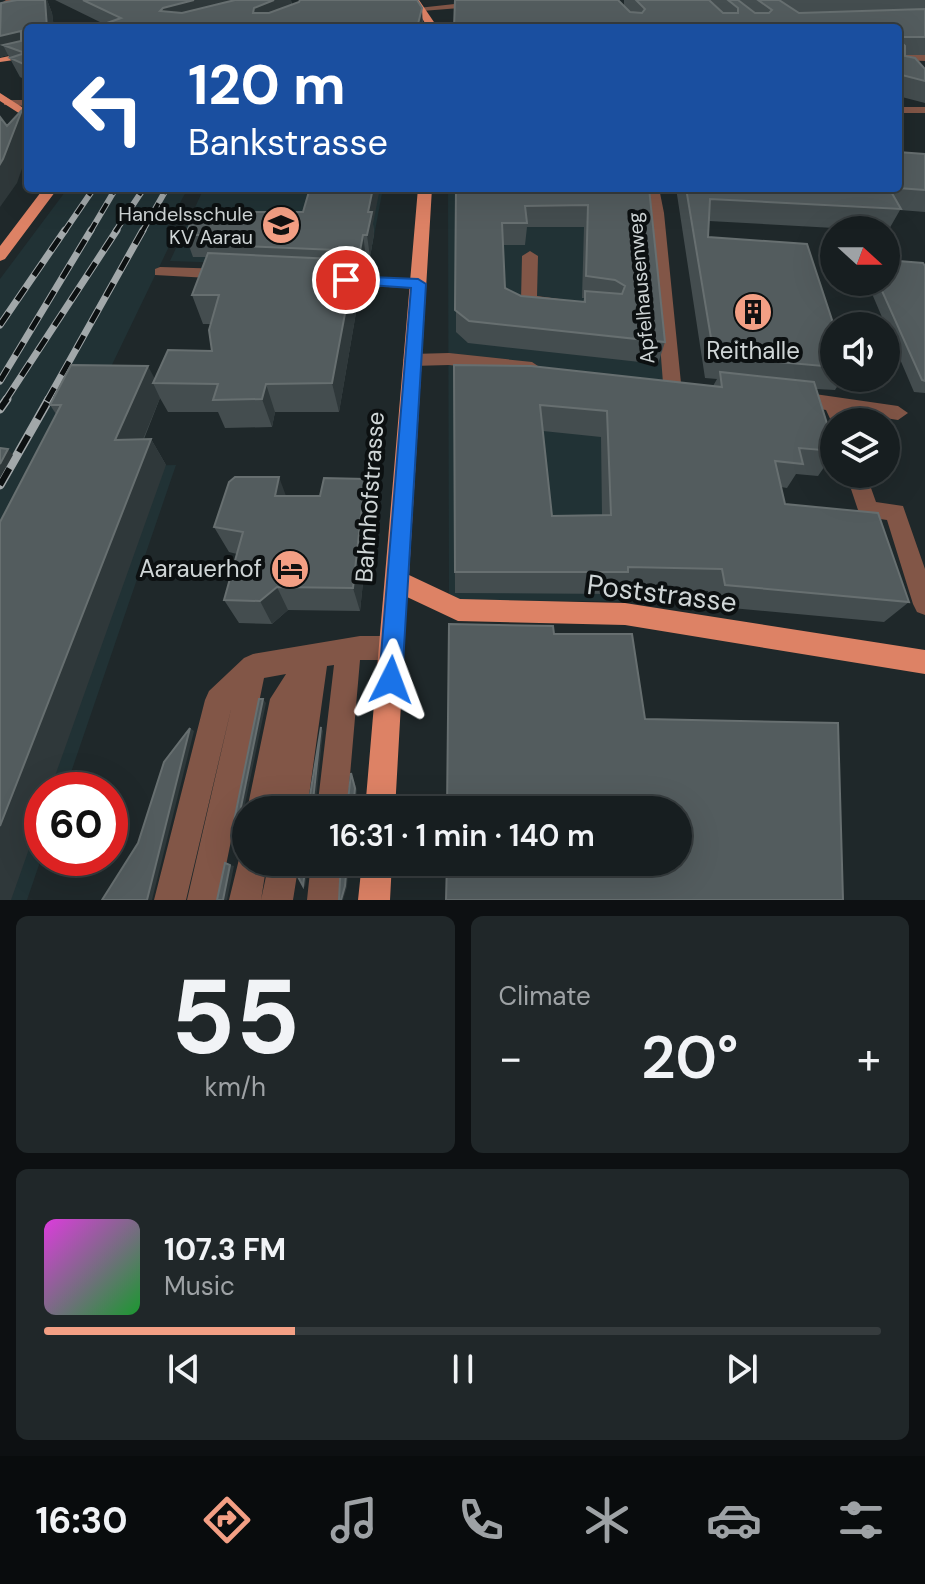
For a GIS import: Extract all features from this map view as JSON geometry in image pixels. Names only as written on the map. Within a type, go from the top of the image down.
[{"type":"main road","points":[[419,4],[431,24]]},
{"type":"main road","points":[[1,61],[24,56]]},
{"type":"main road","points":[[4,100],[24,113]]},
{"type":"main road","points":[[0,256],[48,192]]},
{"type":"main road","name":"Bahnhofstrasse","points":[[381,796],[425,192]]},
{"type":"main road","name":"Poststrasse","points":[[397,581],[458,610],[625,614],[925,662]]},
{"type":"main road","points":[[374,900],[376,876]]},
{"type":"street","points":[[0,8],[12,0]]},
{"type":"street","points":[[419,4],[487,4]]},
{"type":"street","points":[[902,57],[925,58]]},
{"type":"street","points":[[4,100],[24,102]]},
{"type":"street","points":[[902,110],[925,110]]},
{"type":"street","name":"Apfelhausenweg","points":[[653,192],[657,213],[660,315],[672,384]]},
{"type":"street","points":[[530,256],[529,300],[569,304]]},
{"type":"street","points":[[160,272],[251,275]]},
{"type":"street","points":[[314,279],[418,284]]},
{"type":"street","points":[[412,360],[449,359],[544,370]]},
{"type":"street","points":[[776,396],[868,408]]},
{"type":"street","points":[[833,402],[835,408]]},
{"type":"street","points":[[861,488],[868,510],[895,512],[925,604]]},
{"type":"street","points":[[170,900],[218,700],[253,667],[348,649],[392,648]]},
{"type":"street","points":[[333,796],[348,649]]},
{"type":"street","points":[[265,796],[283,699],[315,656]]},
{"type":"street","points":[[294,796],[315,656]]},
{"type":"street","points":[[203,900],[253,667]]},
{"type":"street","points":[[245,900],[249,876]]},
{"type":"street","points":[[277,900],[281,876]]},
{"type":"street","points":[[323,900],[325,876]]},
{"type":"shaded area","points":[[65,192],[186,192],[166,229],[177,230],[80,431],[133,466],[176,465],[71,772],[24,772],[24,876],[35,876],[27,900],[0,900],[0,279]]},
{"type":"shaded area","name":"Handelsschule KV Aarau","points":[[202,192],[382,192],[368,268],[170,261]]},
{"type":"shaded area","points":[[448,192],[652,192],[691,602],[449,600]]},
{"type":"building","points":[[45,0],[47,24],[24,24],[24,53],[3,45],[21,41],[21,31],[0,36],[1,3]]},
{"type":"building","points":[[83,0],[194,0],[160,11],[182,13],[235,0],[274,0],[254,8],[253,13],[269,13],[300,0],[417,0],[422,8],[418,24],[104,24],[121,18]]},
{"type":"building","points":[[455,0],[618,0],[630,12],[642,13],[645,9],[636,0],[709,0],[723,13],[738,13],[738,8],[728,0],[738,0],[755,13],[769,13],[772,10],[758,0],[779,0],[799,13],[925,9],[925,37],[902,37],[902,24],[454,24]]},
{"type":"building","points":[[902,43],[905,56],[915,58],[925,69],[925,81],[902,75]]},
{"type":"building","points":[[24,53],[24,64],[10,58]]},
{"type":"building","points":[[22,110],[0,164],[0,117],[7,126]]},
{"type":"building","points":[[902,152],[925,154],[925,190],[902,188]]},
{"type":"building","points":[[309,192],[372,192],[368,212],[372,212],[360,251],[216,245],[220,235],[185,235],[196,212],[303,212]]},
{"type":"building","points":[[456,192],[649,192],[665,342],[469,321],[455,310]],"holes":[[[588,205],[586,276],[615,280],[625,286],[622,294],[585,291],[585,302],[521,296],[505,288],[502,223],[527,223],[525,206]]]},
{"type":"building","name":"Reithalle","points":[[687,192],[891,192],[901,209],[710,199],[708,237],[807,244],[820,283],[820,296],[824,296],[829,312],[820,312],[820,366],[714,356]]},
{"type":"building","points":[[208,253],[355,260],[332,383],[266,384],[262,399],[213,400],[218,384],[153,383],[168,350],[212,351],[209,330],[219,295],[192,295]]},
{"type":"building","points":[[900,261],[923,263],[925,381],[900,331],[900,312],[891,312],[884,296],[900,296]]},
{"type":"building","points":[[71,365],[148,366],[115,440],[151,439],[0,826],[0,522],[61,405],[50,405]]},
{"type":"building","points":[[454,365],[531,366],[722,387],[720,372],[814,382],[822,408],[820,450],[799,448],[803,464],[775,461],[785,504],[878,513],[909,602],[725,585],[722,569],[628,567],[628,572],[455,572]],"holes":[[[540,405],[607,411],[611,515],[552,516]]]},
{"type":"building","points":[[0,448],[8,449],[0,464]]},
{"type":"building","points":[[235,477],[279,477],[275,496],[320,496],[324,478],[365,479],[353,588],[277,587],[260,601],[224,600],[243,532],[214,527],[229,482]]},
{"type":"building","points":[[449,624],[553,626],[554,634],[632,634],[645,719],[838,723],[843,900],[446,900],[447,876],[692,876],[692,796],[447,796]]},
{"type":"building","points":[[259,699],[263,699],[243,796],[239,796]]},
{"type":"building","points":[[321,727],[314,796],[310,796]]},
{"type":"building","points":[[190,728],[147,900],[102,900],[117,876],[128,876],[128,859],[138,843],[164,762]]},
{"type":"building","points":[[351,773],[354,796],[349,796]]},
{"type":"building","points":[[225,863],[230,865],[223,900],[217,900]]},
{"type":"building","points":[[340,876],[346,876],[345,886],[339,900]]},
{"type":"railway","points":[[64,232],[91,192]]},
{"type":"railway","points":[[90,232],[114,192]]},
{"type":"railway","points":[[115,232],[141,192]]},
{"type":"railway","points":[[142,232],[165,192]]},
{"type":"railway","points":[[0,325],[65,230]]},
{"type":"railway","points":[[0,381],[91,230]]},
{"type":"railway","points":[[5,401],[117,230]]},
{"type":"railway","points":[[47,401],[143,230]]},
{"type":"railway","points":[[0,409],[7,399]]},
{"type":"railway","points":[[0,485],[49,399]]},
{"type":"place","name":"Handelsschule KV Aarau","points":[[281,225]]},
{"type":"place","name":"Reithalle","points":[[753,312]]},
{"type":"place","name":"Aarauerhof","points":[[290,569]]},
{"type":"route","points":[[346,280],[418,284],[391,680]]}]
